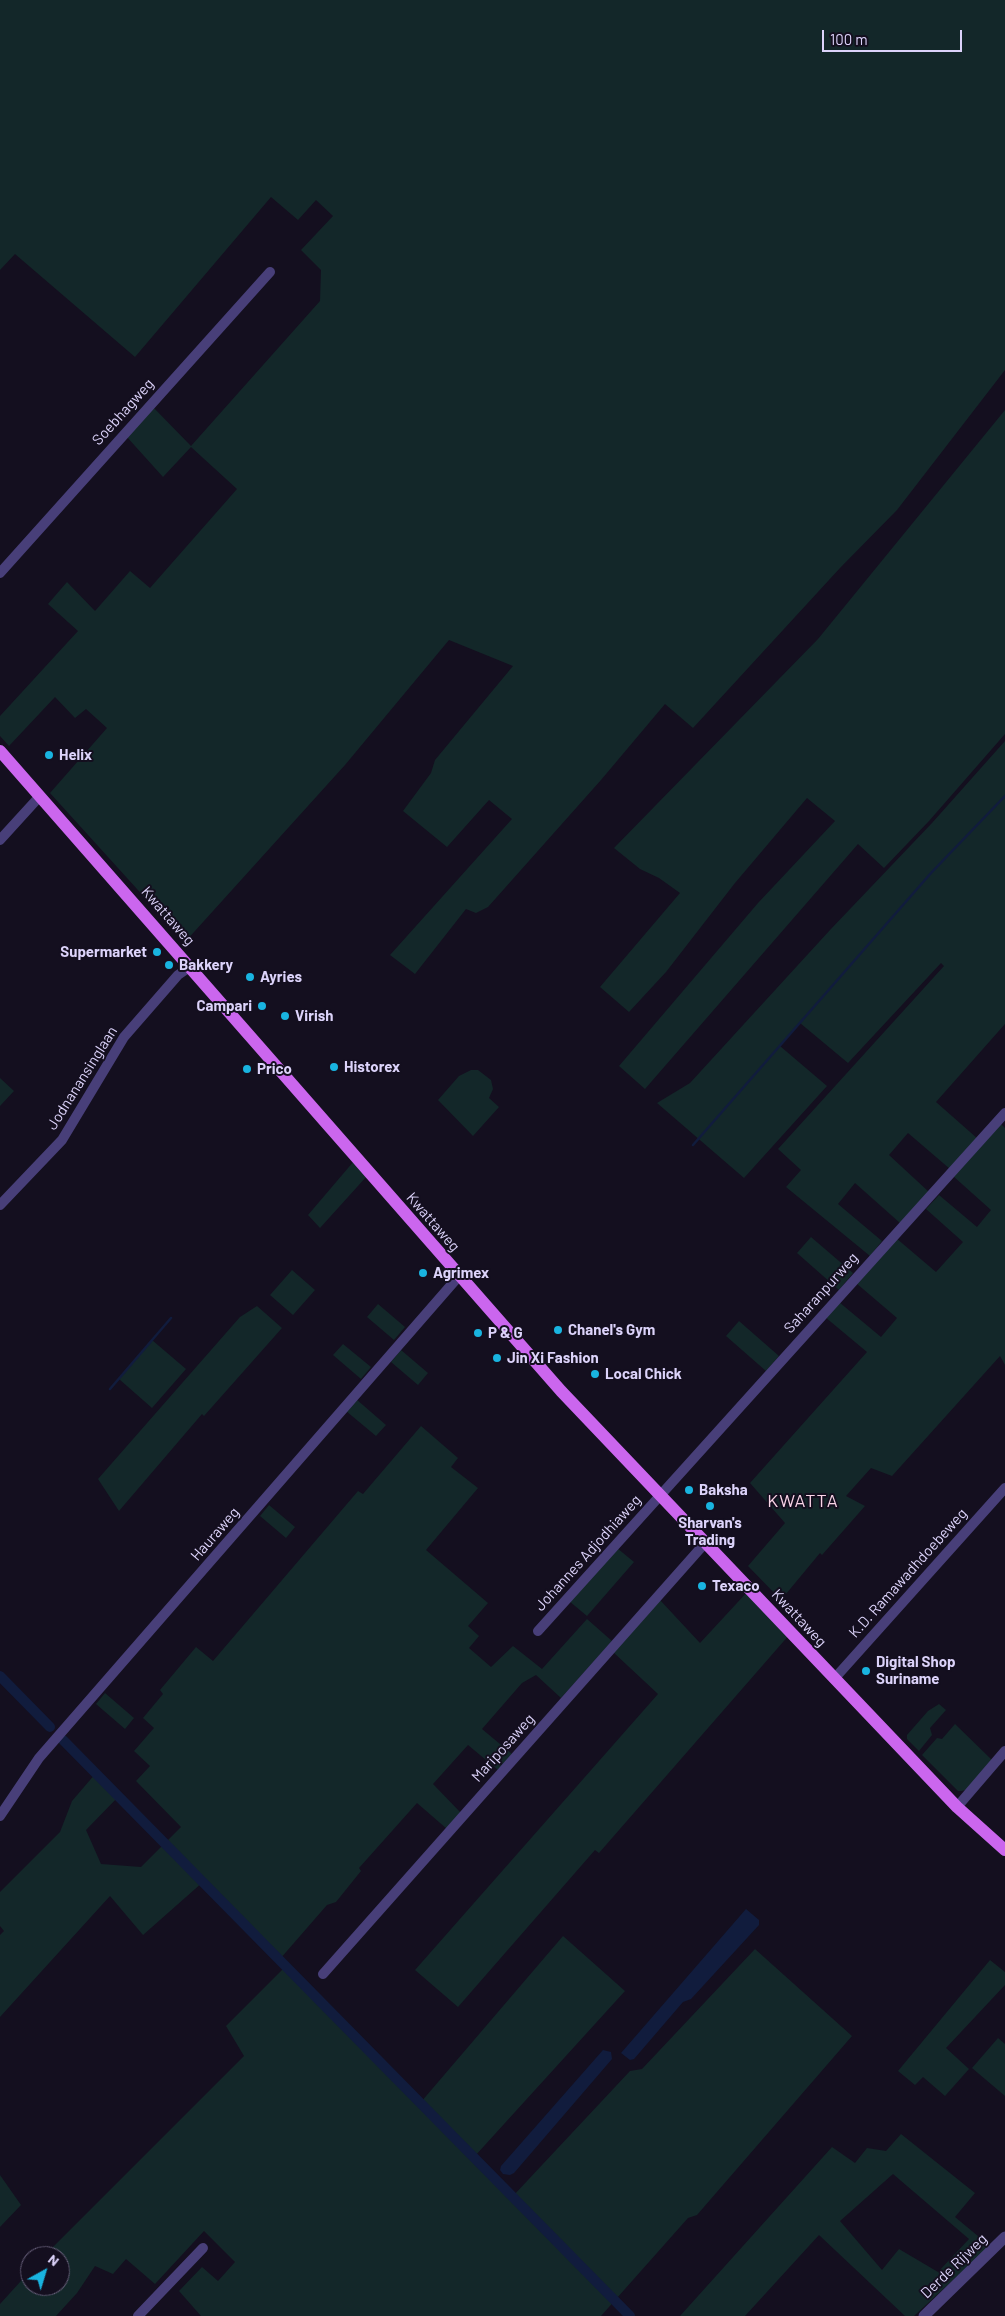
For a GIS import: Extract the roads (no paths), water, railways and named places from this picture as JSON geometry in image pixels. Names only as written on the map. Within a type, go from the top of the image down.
[{"type":"main road","name":"Kwattaweg","points":[[0,751],[191,966],[561,1391],[957,1807],[1005,1850]]},
{"type":"street","name":"Soebhagweg","points":[[0,573],[270,272]]},
{"type":"street","points":[[0,840],[40,796]]},
{"type":"street","name":"Jodnanansinglaan","points":[[0,1205],[62,1140],[124,1037],[178,976],[191,966]]},
{"type":"street","name":"Saharanpurweg","points":[[660,1495],[1005,1113]]},
{"type":"street","name":"Hauraweg","points":[[0,1816],[39,1758],[459,1276]]},
{"type":"street","name":"K.D. Ramawadhdoebeweg","points":[[834,1679],[1005,1488]]},
{"type":"street","name":"Johannes Adjodhiaweg","points":[[538,1631],[660,1495]]},
{"type":"street","name":"Mariposaweg","points":[[323,1974],[706,1542]]},
{"type":"street","points":[[957,1807],[1005,1752]]},
{"type":"street","name":"Derde Rijweg","points":[[924,2316],[1005,2237]]},
{"type":"street","points":[[138,2316],[203,2248]]},
{"type":"water","points":[[746,1909],[759,1920],[759,1925],[691,1999],[683,2002],[634,2059],[630,2060],[621,2053]]},
{"type":"water","points":[[603,2050],[611,2052],[612,2059],[514,2173],[510,2175],[503,2174],[500,2170],[501,2166]]},
{"type":"waterway","points":[[693,1145],[931,873],[1005,796]]},
{"type":"waterway","points":[[110,1389],[171,1318]]},
{"type":"waterway","points":[[0,1676],[50,1727]]},
{"type":"waterway","points":[[63,1740],[630,2316]]},
{"type":"place","name":"Helix","points":[[49,755]]},
{"type":"place","name":"Supermarket","points":[[157,952]]},
{"type":"place","name":"Bakkery","points":[[169,965]]},
{"type":"place","name":"Ayries","points":[[250,977]]},
{"type":"place","name":"Campari","points":[[262,1006]]},
{"type":"place","name":"Virish","points":[[285,1016]]},
{"type":"place","name":"Historex","points":[[334,1067]]},
{"type":"place","name":"Prico","points":[[247,1069]]},
{"type":"place","name":"Agrimex","points":[[423,1273]]},
{"type":"place","name":"Chanel's Gym","points":[[558,1330]]},
{"type":"place","name":"P & G","points":[[478,1333]]},
{"type":"place","name":"Jin Xi Fashion","points":[[497,1358]]},
{"type":"place","name":"Local Chick","points":[[595,1374]]},
{"type":"place","name":"Baksha","points":[[689,1490]]},
{"type":"place","name":"Sharvan's Trading","points":[[710,1506]]},
{"type":"place","name":"Texaco","points":[[702,1586]]},
{"type":"place","name":"Digital Shop Suriname","points":[[866,1671]]},
{"type":"district","name":"KWATTA","points":[[803,1501]]}]
